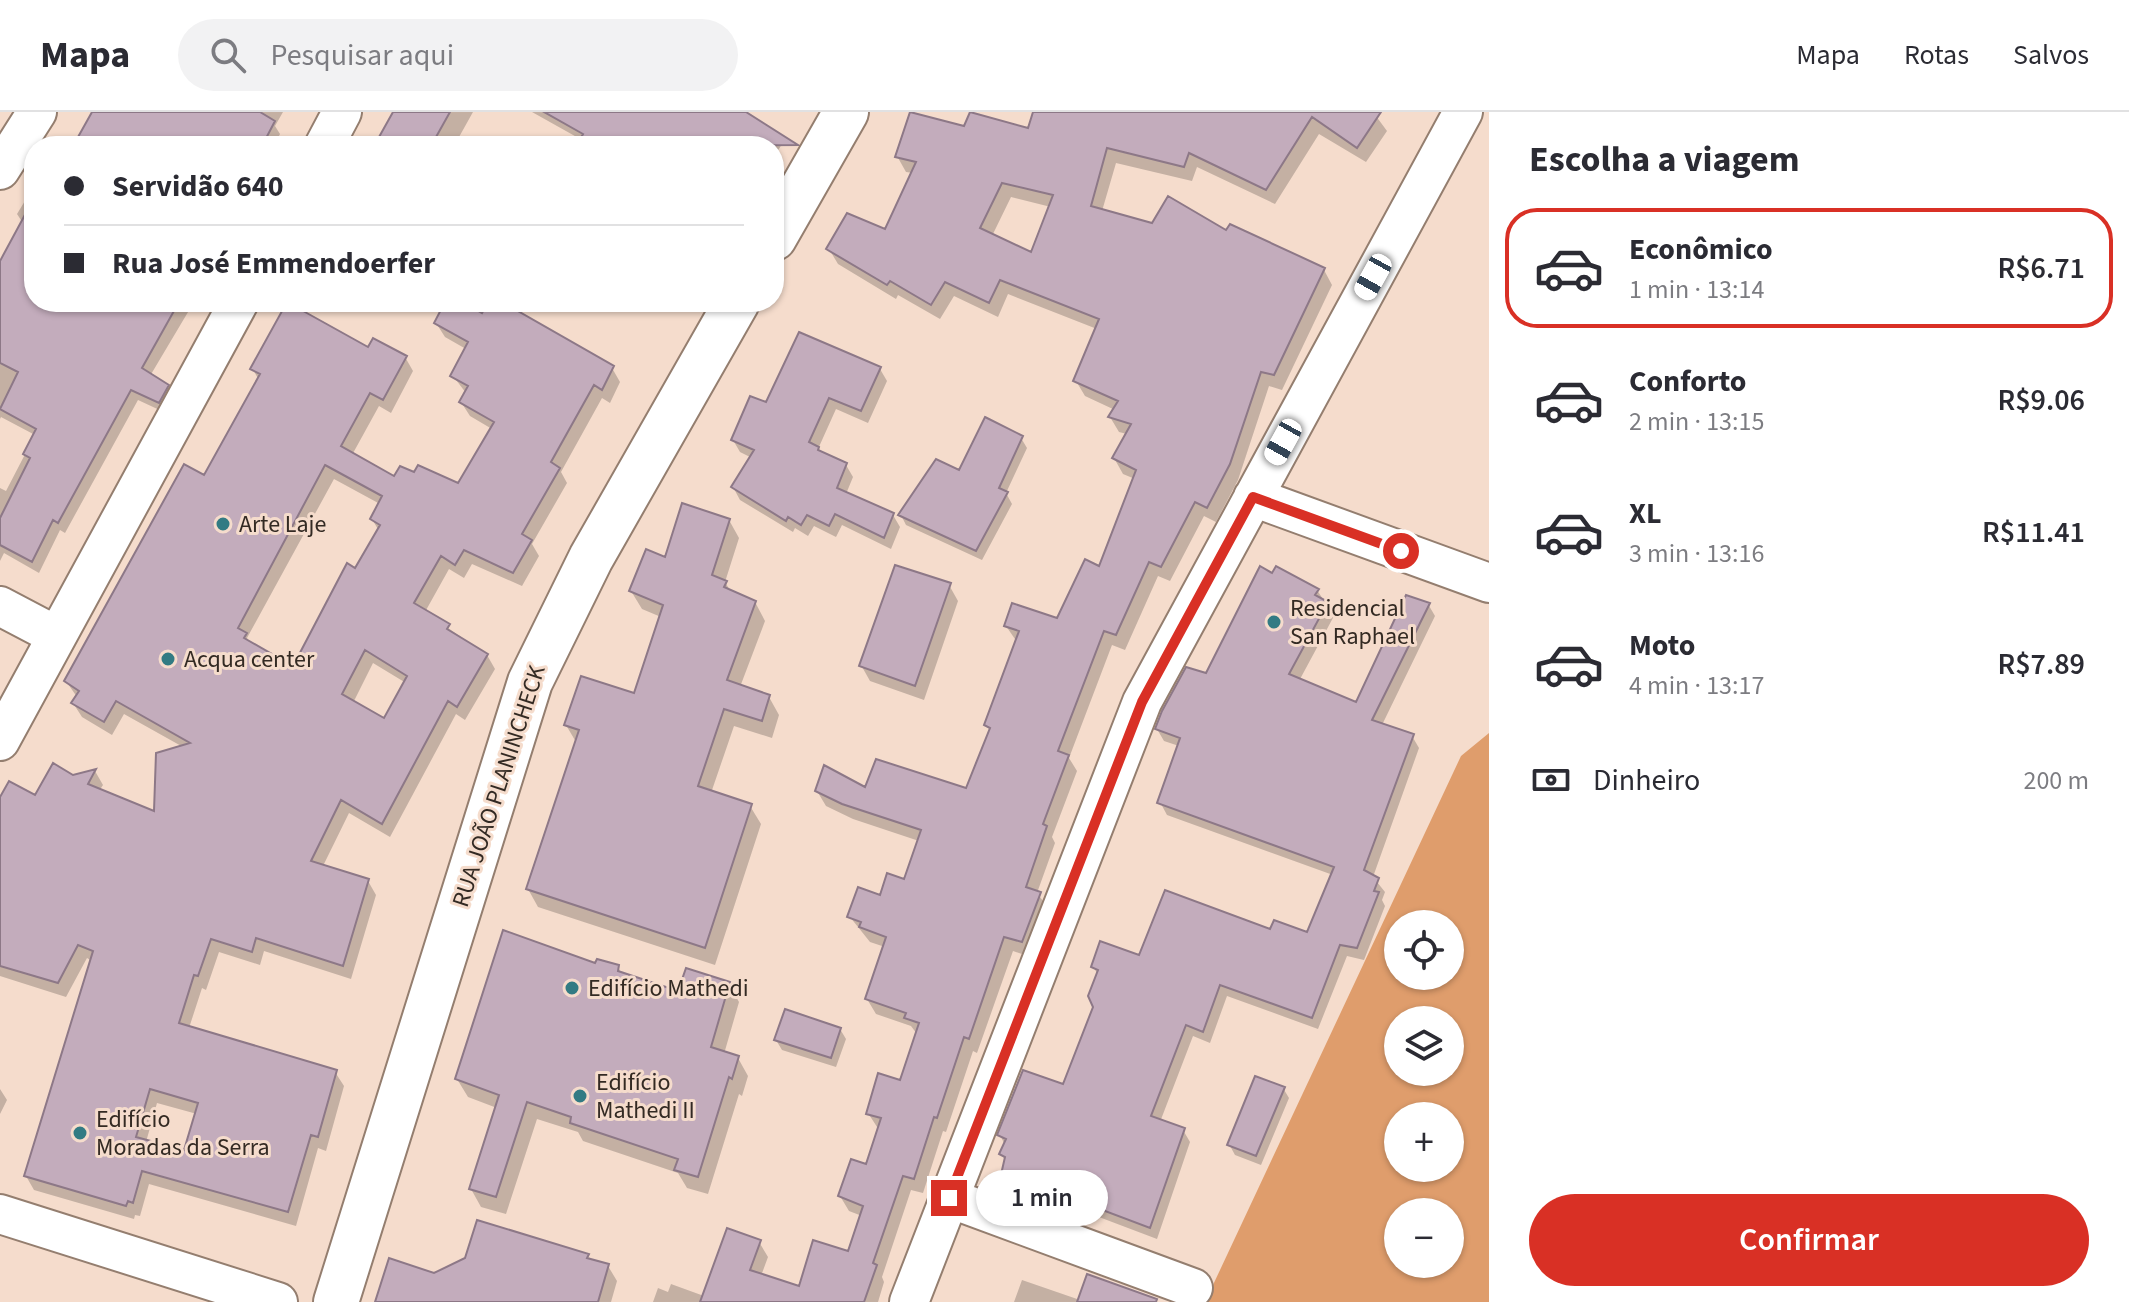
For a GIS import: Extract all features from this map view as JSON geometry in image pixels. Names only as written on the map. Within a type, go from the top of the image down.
[{"type":"main road","points":[[784,220],[846,112]]},
{"type":"main road","name":"RUA JOÃO PLANINCHECK","points":[[336,1302],[530,682],[591,558],[731,312]]},
{"type":"street","points":[[0,170],[37,112]]},
{"type":"street","points":[[329,136],[342,112]]},
{"type":"street","points":[[909,1302],[1142,702],[1463,112]]},
{"type":"street","points":[[0,741],[234,312]]},
{"type":"street","points":[[1253,497],[1489,583]]},
{"type":"street","points":[[0,606],[57,636]]},
{"type":"street","points":[[949,1198],[1193,1288]]},
{"type":"street","points":[[0,1214],[28,1226],[278,1302]]},
{"type":"shaded area","points":[[1489,733],[1489,1302],[1205,1302],[1384,920],[1384,990],[1464,990],[1464,910],[1389,910],[1461,756]]},
{"type":"building","points":[[92,112],[260,112],[275,121],[267,136],[79,136]]},
{"type":"building","points":[[393,112],[450,112],[437,136],[380,136]]},
{"type":"building","points":[[544,112],[746,112],[784,136],[582,136]]},
{"type":"building","points":[[910,112],[964,126],[970,112],[1028,128],[1033,112],[1381,112],[1357,148],[1312,117],[1266,190],[1189,153],[1184,167],[1107,148],[1091,206],[1152,223],[1168,196],[1226,230],[1230,224],[1325,268],[1274,375],[1261,372],[1230,464],[1207,508],[1195,502],[1161,567],[1149,562],[1116,635],[1104,631],[1058,751],[1069,755],[1043,824],[1047,826],[1026,887],[1041,892],[1022,942],[1004,937],[969,1039],[964,1037],[937,1118],[934,1117],[914,1179],[903,1176],[873,1263],[877,1265],[864,1302],[700,1302],[727,1228],[761,1240],[750,1270],[799,1286],[813,1240],[848,1251],[863,1206],[838,1196],[851,1159],[866,1164],[881,1118],[866,1114],[878,1073],[900,1080],[919,1023],[904,1018],[906,1013],[865,999],[886,937],[859,927],[861,922],[847,917],[858,887],[880,895],[887,873],[904,879],[921,830],[842,804],[815,791],[824,765],[865,787],[876,759],[966,788],[990,728],[984,725],[1019,631],[1004,626],[1012,603],[1057,618],[1085,559],[1099,566],[1136,470],[1112,458],[1131,424],[1108,417],[1118,401],[1073,381],[1099,319],[1000,280],[989,303],[945,282],[931,305],[890,281],[887,285],[826,249],[847,213],[885,229],[916,162],[895,157]],"holes":[[[1002,183],[1053,195],[1031,252],[980,228]]]},
{"type":"building","points":[[784,136],[798,145],[784,145]]},
{"type":"building","points":[[24,217],[24,312],[173,312],[142,368],[169,385],[159,403],[131,390],[58,523],[53,520],[32,562],[0,545],[0,518],[30,458],[23,454],[36,429],[0,409],[18,372],[0,363],[0,261]]},
{"type":"building","points":[[281,312],[305,312],[368,347],[373,338],[407,356],[383,400],[370,393],[341,446],[394,476],[400,466],[414,472],[418,465],[458,483],[494,422],[459,402],[468,386],[450,376],[468,342],[434,323],[440,312],[520,312],[614,366],[602,390],[594,385],[551,462],[560,468],[522,534],[532,540],[513,573],[464,550],[455,565],[441,556],[414,603],[450,624],[447,629],[488,654],[457,707],[448,701],[382,824],[341,800],[311,861],[369,879],[343,966],[256,938],[252,952],[211,939],[198,976],[194,975],[179,1023],[337,1070],[318,1137],[311,1135],[288,1212],[142,1171],[133,1203],[128,1201],[126,1206],[24,1176],[93,951],[78,945],[58,983],[0,966],[0,797],[9,781],[35,795],[53,763],[73,775],[96,769],[88,784],[154,811],[156,753],[190,743],[116,701],[104,722],[71,703],[79,691],[64,681],[184,464],[204,475],[260,374],[250,369]],"holes":[[[325,465],[382,496],[370,519],[380,525],[355,568],[347,563],[293,666],[244,638],[247,633],[238,628]],[[365,650],[407,676],[384,718],[342,694]],[[150,1089],[198,1103],[184,1150],[136,1137]]]},
{"type":"building","points":[[799,332],[881,367],[861,411],[829,398],[809,442],[819,447],[818,450],[847,463],[837,488],[894,513],[884,538],[835,514],[829,526],[807,515],[801,525],[788,517],[786,521],[731,487],[754,450],[731,440],[750,396],[766,402]]},
{"type":"building","points":[[985,417],[1023,436],[999,488],[1008,492],[976,551],[898,515],[936,459],[959,470]]},
{"type":"building","points":[[682,503],[730,519],[712,575],[727,581],[724,587],[756,601],[727,680],[770,695],[762,721],[724,709],[698,786],[752,804],[705,948],[526,889],[579,730],[564,725],[581,676],[634,693],[663,605],[629,591],[646,549],[665,557]]},
{"type":"building","points":[[895,565],[951,583],[915,686],[859,666]]},
{"type":"building","points":[[1260,566],[1272,573],[1276,566],[1319,589],[1315,595],[1328,602],[1289,674],[1356,702],[1406,595],[1430,603],[1372,720],[1414,734],[1364,870],[1379,878],[1374,891],[1379,892],[1357,948],[1340,945],[1312,1018],[1220,985],[1203,1032],[1186,1025],[1151,1116],[1185,1128],[1150,1228],[1084,1203],[1081,1211],[1066,1204],[1061,1216],[997,1192],[1005,1157],[999,1154],[1006,1139],[997,1135],[1023,1070],[1063,1084],[1093,1007],[1088,996],[1098,970],[1091,967],[1100,941],[1139,955],[1165,890],[1270,929],[1274,920],[1307,932],[1334,867],[1157,803],[1180,738],[1155,729],[1162,711],[1186,667],[1206,673]]},
{"type":"building","points":[[503,930],[595,963],[597,959],[619,965],[618,971],[678,991],[686,968],[730,982],[711,1047],[739,1056],[732,1079],[729,1077],[698,1177],[674,1170],[678,1159],[570,1123],[571,1117],[527,1102],[496,1197],[469,1189],[499,1095],[455,1079]]},
{"type":"building","points":[[785,1009],[841,1028],[831,1058],[774,1040]]},
{"type":"building","points":[[1255,1076],[1285,1087],[1256,1156],[1227,1145]]},
{"type":"building","points":[[477,1220],[589,1254],[587,1258],[609,1264],[598,1302],[375,1302],[389,1258],[434,1273],[465,1258]]},
{"type":"building","points":[[1087,1274],[1157,1299],[1156,1302],[1077,1302]]},
{"type":"place","name":"Arte Laje","points":[[223,524]]},
{"type":"place","name":"Residencial San Raphael","points":[[1274,622]]},
{"type":"place","name":"Acqua center","points":[[168,659]]},
{"type":"place","name":"Edifício Mathedi","points":[[572,988]]},
{"type":"place","name":"Edifício Mathedi II","points":[[580,1096]]},
{"type":"place","name":"Edifício Moradas da Serra","points":[[80,1133]]},
{"type":"route","points":[[949,1198],[1142,702],[1253,497],[1401,551]]}]
